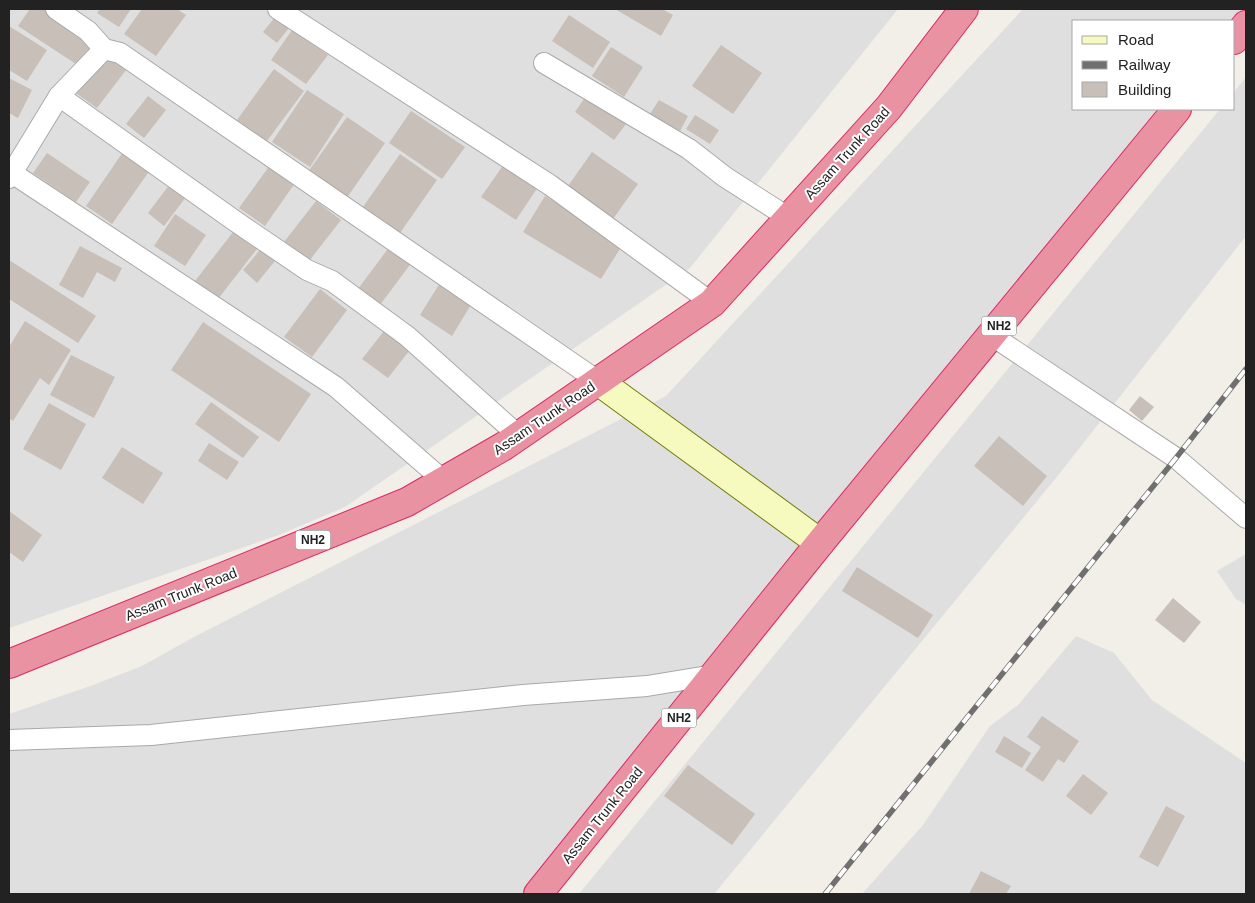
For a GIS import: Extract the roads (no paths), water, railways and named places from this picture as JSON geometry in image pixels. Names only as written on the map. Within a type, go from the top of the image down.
[{"type":"highway","name":"Assam Trunk Road","points":[[9,664],[408,502],[519,436],[712,303],[889,108],[964,9]]},
{"type":"highway","points":[[1235,39],[1246,25]]},
{"type":"highway","name":"Assam Trunk Road","points":[[538,894],[820,543],[1176,110]]},
{"type":"street","points":[[56,9],[88,31],[104,49],[120,53],[598,381],[820,543]]},
{"type":"street","points":[[278,9],[550,185],[712,303]]},
{"type":"street","points":[[104,49],[59,96],[10,176],[336,387],[444,480]]},
{"type":"street","points":[[544,62],[689,149],[725,177],[789,218]]},
{"type":"street","points":[[59,96],[235,221],[307,270],[332,281],[407,336],[519,436]]},
{"type":"street","points":[[992,335],[1176,458],[1246,518]]},
{"type":"street","points":[[9,740],[152,735],[523,695],[647,686],[714,674]]},
{"type":"railway","points":[[825,894],[1246,369]]}]
